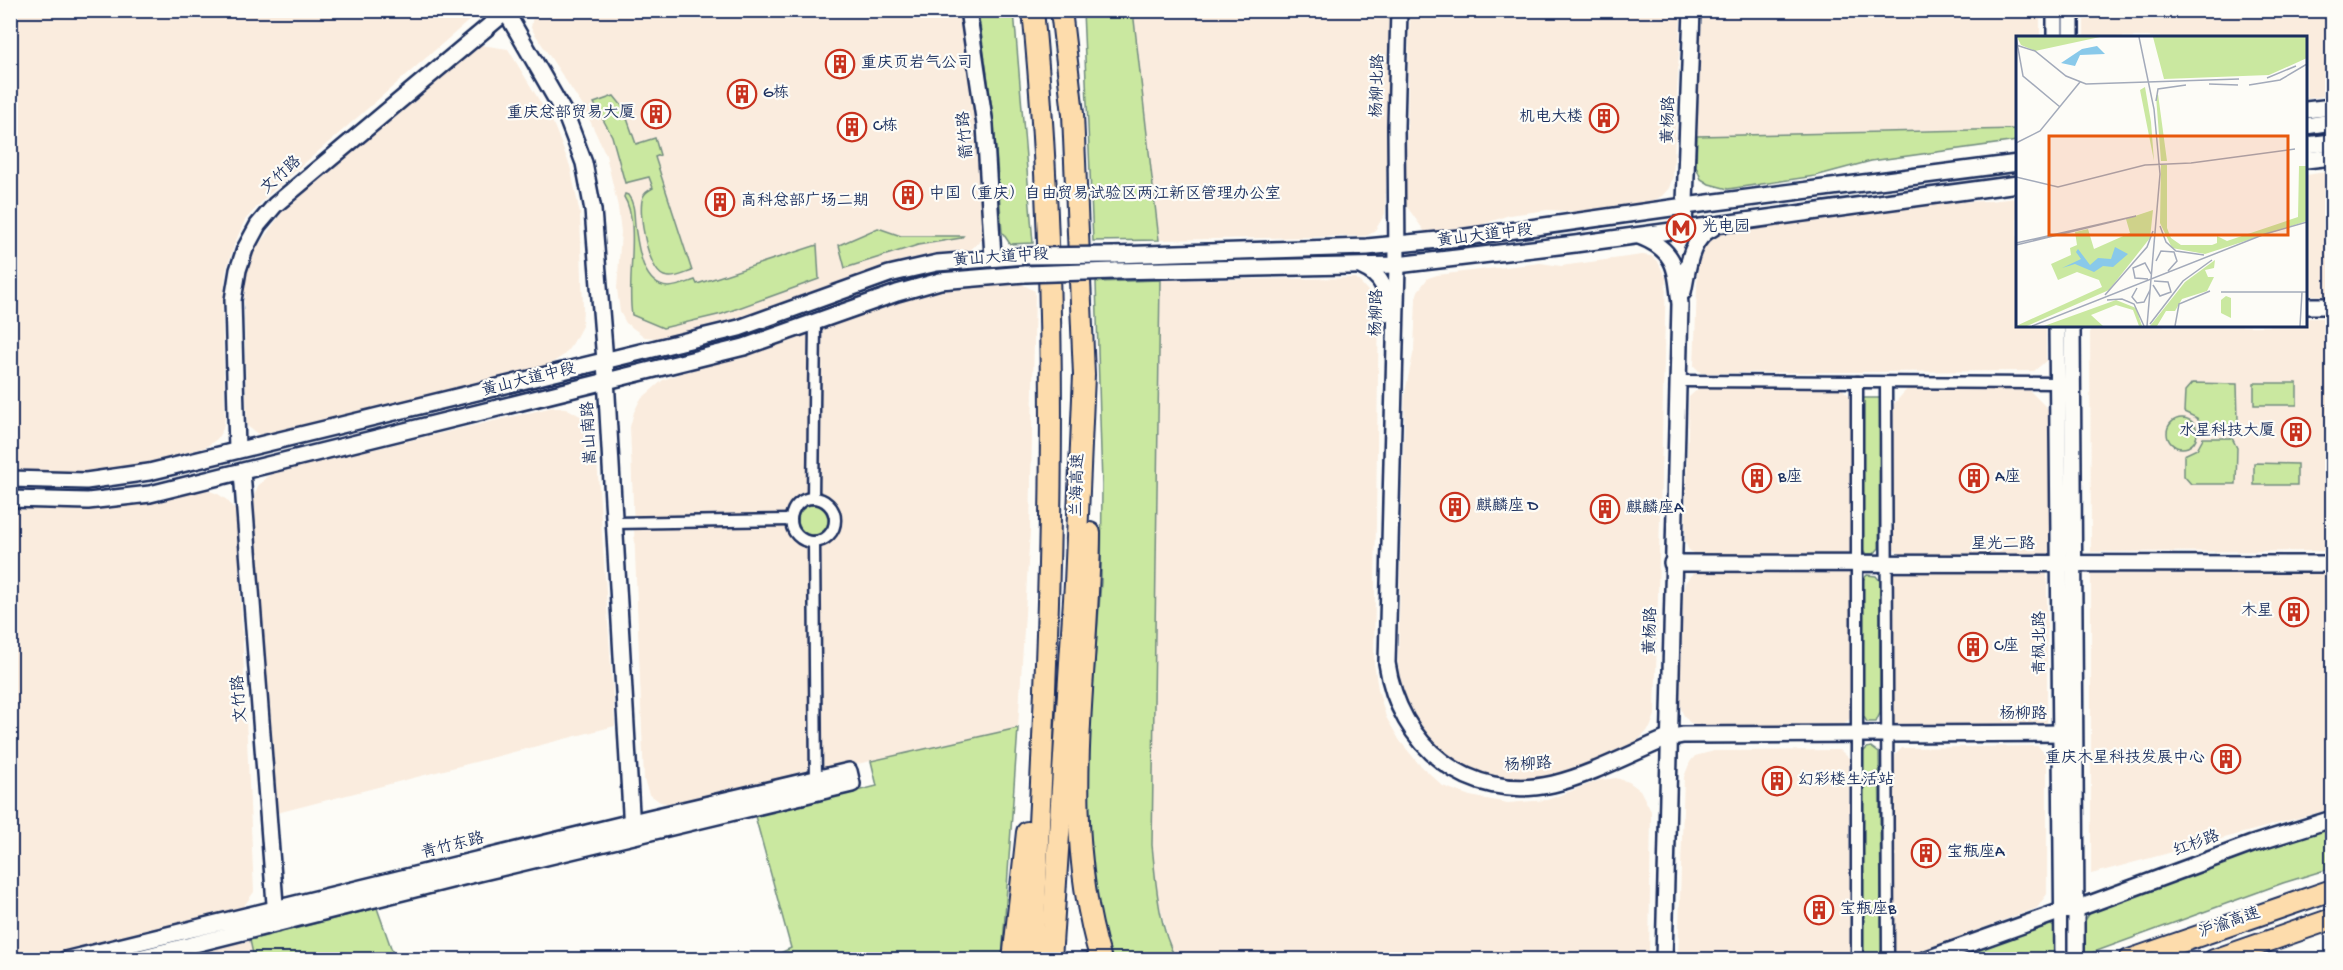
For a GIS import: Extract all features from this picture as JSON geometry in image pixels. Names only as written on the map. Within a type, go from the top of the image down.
[{"type":"highway","name":"兰海高速","points":[[1034,10],[1044,115],[1053,382],[1047,656]]},
{"type":"highway","name":"兰海高速","points":[[1051,960],[1075,584],[1084,375],[1073,114],[1061,10]]},
{"type":"highway","points":[[1073,114],[1076,27],[1074,10]]},
{"type":"highway","points":[[1084,375],[1090,488],[1090,583],[1078,754],[1077,810],[1080,858],[1101,960]]},
{"type":"highway","points":[[1013,960],[1047,656]]},
{"type":"highway","points":[[1032,960],[1047,656]]},
{"type":"highway","name":"沪渝高速","points":[[2129,960],[2332,890]]},
{"type":"highway","name":"沪渝高速","points":[[2214,960],[2332,919]]},
{"type":"street","name":"箭竹路","points":[[968,10],[985,125],[993,257]]},
{"type":"street","name":"杨柳北路","points":[[1396,163],[1399,10]]},
{"type":"street","name":"黄杨路","points":[[1684,230],[1692,10]]},
{"type":"street","points":[[2055,10],[2055,36]]},
{"type":"street","points":[[2071,10],[2071,36]]},
{"type":"street","name":"嵩山南路","points":[[507,11],[567,118],[584,163],[593,210],[605,361],[632,829]]},
{"type":"street","name":"文竹路","points":[[237,450],[233,300],[238,270],[245,249],[258,225],[275,205],[507,11]]},
{"type":"street","points":[[2307,110],[2332,107]]},
{"type":"street","points":[[2307,126],[2332,122]]},
{"type":"street","points":[[2307,145],[2332,142]]},
{"type":"street","points":[[2307,160],[2332,157]]},
{"type":"street","name":"杨柳路","points":[[1396,163],[1397,265],[1387,647],[1394,695],[1406,721],[1424,746],[1451,768],[1482,782],[1516,788],[1553,784],[1570,779],[1695,734],[2067,737]]},
{"type":"street","points":[[1367,247],[1381,240],[1387,231],[1390,186],[1396,163]]},
{"type":"street","name":"黄山大道中段","points":[[10,478],[86,481],[149,472],[739,328],[889,274],[937,263],[993,257],[1367,247],[1459,238],[2016,163]]},
{"type":"street","name":"黄山大道中段","points":[[10,499],[88,501],[150,494],[744,347],[897,293],[940,281],[1025,274],[1397,265],[1638,236],[2016,184]]},
{"type":"street","points":[[1680,304],[1695,243],[1703,234],[1719,225]]},
{"type":"street","points":[[1638,236],[1656,243],[1672,259],[1676,271],[1680,304]]},
{"type":"street","name":"杨柳路","points":[[1362,267],[1373,272],[1382,281],[1388,302],[1381,663],[1388,696],[1408,737],[1431,762],[1462,782],[1499,794],[1517,795],[1554,791],[1667,743]]},
{"type":"street","name":"黄杨路","points":[[1664,960],[1667,743],[1680,304]]},
{"type":"street","points":[[2307,306],[2332,306]]},
{"type":"street","points":[[813,498],[815,322]]},
{"type":"street","name":"青枫北路","points":[[2057,327],[2057,383],[2066,563]]},
{"type":"street","name":"青枫北路","points":[[2073,327],[2066,563],[2069,915],[2076,960]]},
{"type":"street","points":[[1677,381],[2057,383]]},
{"type":"street","points":[[1857,382],[1857,960]]},
{"type":"street","points":[[1886,382],[1887,960]]},
{"type":"street","name":"文竹路","points":[[242,472],[276,916]]},
{"type":"street","points":[[813,498],[827,503],[835,516],[832,530],[821,540],[814,542],[801,538],[791,520],[795,508],[800,503],[813,498]]},
{"type":"street","points":[[615,522],[791,520]]},
{"type":"street","points":[[814,542],[816,786]]},
{"type":"street","name":"星光二路","points":[[1672,563],[2332,564]]},
{"type":"street","points":[[1659,960],[1667,743]]},
{"type":"street","name":"青竹东路","points":[[65,960],[276,916],[851,778]]},
{"type":"street","name":"红杉路","points":[[1924,960],[2069,915],[2252,844],[2332,819]]},
{"type":"street","name":"青枫北路","points":[[2063,960],[2069,915]]},
{"type":"street","name":"青竹东路","points":[[131,960],[276,916]]},
{"type":"shaded area","points":[[534,10],[960,11],[977,126],[984,238],[970,250],[904,260],[731,323],[668,339],[645,337],[626,323],[620,312],[617,289],[621,232],[618,207],[606,155],[584,108],[531,28]]},
{"type":"shaded area","points":[[10,11],[480,11],[268,195],[245,220],[226,271],[222,310],[225,418],[223,429],[217,439],[206,447],[150,463],[87,473],[35,473],[11,470]]},
{"type":"shaded area","points":[[1133,11],[1391,11],[1385,214],[1374,232],[1366,236],[1159,240]]},
{"type":"shaded area","points":[[1410,11],[1681,11],[1673,177],[1669,188],[1662,196],[1651,202],[1579,212],[1548,210],[1509,215],[1481,225],[1425,232],[1405,204]]},
{"type":"shaded area","points":[[1702,11],[2040,11],[2040,36],[2016,36],[2016,129],[1697,136]]},
{"type":"shaded area","points":[[2084,11],[2332,11],[2332,95],[2307,99],[2307,36],[2084,36]]},
{"type":"shaded area","points":[[481,45],[508,49],[553,123],[570,166],[580,214],[583,308],[582,326],[573,343],[564,355],[546,367],[259,435],[247,426],[244,300],[246,274],[253,253],[283,211]]},
{"type":"shaded area","points":[[2332,171],[2332,296],[2307,295],[2307,175]]},
{"type":"shaded area","points":[[2016,198],[2016,327],[2046,327],[2046,361],[2034,371],[1701,373],[1694,366],[1698,261],[1705,244],[1716,231],[1929,202]]},
{"type":"shaded area","points":[[1642,255],[1651,256],[1658,262],[1666,278],[1655,715],[1650,728],[1634,745],[1564,777],[1512,782],[1476,772],[1446,756],[1424,734],[1407,705],[1400,684],[1398,660],[1405,392],[1414,350],[1418,291],[1428,278],[1437,275],[1540,263],[1561,266]]},
{"type":"shaded area","points":[[1356,278],[1379,303],[1374,663],[1386,717],[1400,741],[1418,763],[1443,786],[1470,796],[1508,803],[1547,800],[1600,780],[1616,778],[1629,782],[1640,790],[1651,811],[1649,959],[1176,959],[1171,949],[1158,899],[1152,845],[1160,280]]},
{"type":"shaded area","points":[[1020,283],[1035,291],[1030,531],[1018,728],[674,805],[660,802],[649,794],[644,780],[630,427],[640,400],[663,380],[681,373],[747,355],[897,302],[942,290]]},
{"type":"shaded area","points":[[2307,318],[2332,318],[2332,551],[2091,552],[2090,327],[2307,327]]},
{"type":"shaded area","points":[[2025,386],[2052,413],[2054,546],[2045,558],[1906,558],[1891,548],[1892,406],[1909,387]]},
{"type":"shaded area","points":[[1700,387],[1840,387],[1853,399],[1852,549],[1844,557],[1703,558],[1688,549],[1685,541],[1689,397]]},
{"type":"shaded area","points":[[553,407],[566,408],[582,417],[596,444],[615,726],[277,813],[252,501],[258,486],[268,476],[279,471]]},
{"type":"shaded area","points":[[207,490],[227,500],[235,510],[237,520],[254,892],[241,910],[229,915],[39,959],[11,960],[11,507],[87,507]]},
{"type":"shaded area","points":[[1844,569],[1852,577],[1851,717],[1842,727],[1699,727],[1689,722],[1680,705],[1683,592],[1685,583],[1691,575],[1702,570]]},
{"type":"shaded area","points":[[1890,569],[2047,569],[2047,725],[1890,726]]},
{"type":"shaded area","name":"木星","points":[[2332,572],[2332,809],[2091,874],[2091,573]]},
{"type":"shaded area","points":[[2038,746],[2047,756],[2047,894],[2037,908],[1900,959],[1893,953],[1893,757],[1902,748]]},
{"type":"shaded area","points":[[1840,750],[1849,758],[1850,959],[1678,959],[1684,777],[1690,762],[1695,756],[1714,751]]},
{"type":"shaded area","points":[[250,940],[254,959],[169,960]]},
{"type":"green space","points":[[978,11],[1014,11],[1033,243],[1010,244],[1002,232],[994,124]]},
{"type":"green space","points":[[1083,11],[1133,11],[1159,240],[1093,241]]},
{"type":"green space","points":[[1831,11],[1903,11],[1896,16],[1836,16]]},
{"type":"green space","points":[[614,96],[623,107],[636,144],[655,138],[660,155],[655,157],[692,271],[668,277],[658,272],[653,264],[645,240],[642,215],[643,197],[653,188],[649,177],[625,183],[612,136],[594,103]]},
{"type":"green space","points":[[2016,129],[2016,141],[1871,161],[1815,176],[1728,189],[1709,184],[1701,179],[1696,166],[1697,136]]},
{"type":"green space","points":[[625,194],[630,198],[633,206],[643,263],[652,279],[659,285],[671,287],[695,280],[697,284],[817,245],[819,279],[722,314],[663,328],[632,315],[632,222]]},
{"type":"green space","points":[[878,228],[901,236],[963,236],[918,245],[845,268],[839,245]]},
{"type":"green space","points":[[1160,280],[1152,845],[1162,918],[1176,959],[1110,959],[1087,856],[1088,752],[1101,582],[1102,486],[1096,282]]},
{"type":"green space","points":[[2192,383],[2237,384],[2238,420],[2232,430],[2204,430],[2197,418],[2184,412],[2185,391]]},
{"type":"green space","points":[[2254,383],[2297,383],[2297,405],[2254,405]]},
{"type":"green space","points":[[1862,398],[1880,398],[1879,548],[1874,554],[1866,554],[1861,547]]},
{"type":"green space","points":[[2182,418],[2188,419],[2196,427],[2196,439],[2188,447],[2182,448],[2176,447],[2168,439],[2167,433],[2168,427],[2176,419]]},
{"type":"green space","points":[[2203,438],[2232,438],[2237,448],[2236,484],[2191,484],[2184,476],[2184,455],[2197,449]]},
{"type":"green space","points":[[2254,463],[2297,464],[2297,485],[2254,485]]},
{"type":"green space","points":[[813,505],[824,509],[828,520],[824,531],[813,535],[802,531],[798,520],[802,509]]},
{"type":"green space","points":[[1867,575],[1876,576],[1880,581],[1880,713],[1876,722],[1867,722],[1862,714],[1862,581]]},
{"type":"green space","points":[[1018,728],[1002,959],[768,959],[791,948],[755,816],[877,786],[871,761]]},
{"type":"green space","points":[[1871,747],[1879,753],[1882,959],[1863,959],[1862,753]]},
{"type":"green space","points":[[2332,826],[2332,868],[2283,883],[2075,959],[1938,960],[2046,921],[2055,928],[2086,919],[2091,911],[2253,849]]},
{"type":"green space","points":[[377,908],[395,959],[254,959],[250,940]]},
{"type":"place","name":"重庆页岩气公司","points":[[840,64]]},
{"type":"place","name":"G栋","points":[[742,94]]},
{"type":"place","name":"重庆总部贸易大厦","points":[[656,114]]},
{"type":"place","name":"机电大楼","points":[[1604,118]]},
{"type":"place","name":"C栋","points":[[852,127]]},
{"type":"place","name":"中国（重庆）自由贸易试验区两江新区管理办公室","points":[[908,195]]},
{"type":"place","name":"高科总部广场二期","points":[[720,202]]},
{"type":"place","name":"光电园","points":[[1681,228]]},
{"type":"place","name":"水星科技大厦","points":[[2296,432]]},
{"type":"place","name":"B座","points":[[1757,478]]},
{"type":"place","name":"A座","points":[[1974,478]]},
{"type":"place","name":"麒麟座 D","points":[[1455,507]]},
{"type":"place","name":"麒麟座A","points":[[1605,509]]},
{"type":"place","name":"木星","points":[[2294,612]]},
{"type":"place","name":"C座","points":[[1973,647]]},
{"type":"place","name":"重庆木星科技发展中心","points":[[2226,759]]},
{"type":"place","name":"幻彩楼生活站","points":[[1777,781]]},
{"type":"place","name":"宝瓶座A","points":[[1926,853]]},
{"type":"place","name":"宝瓶座B","points":[[1819,910]]}]
